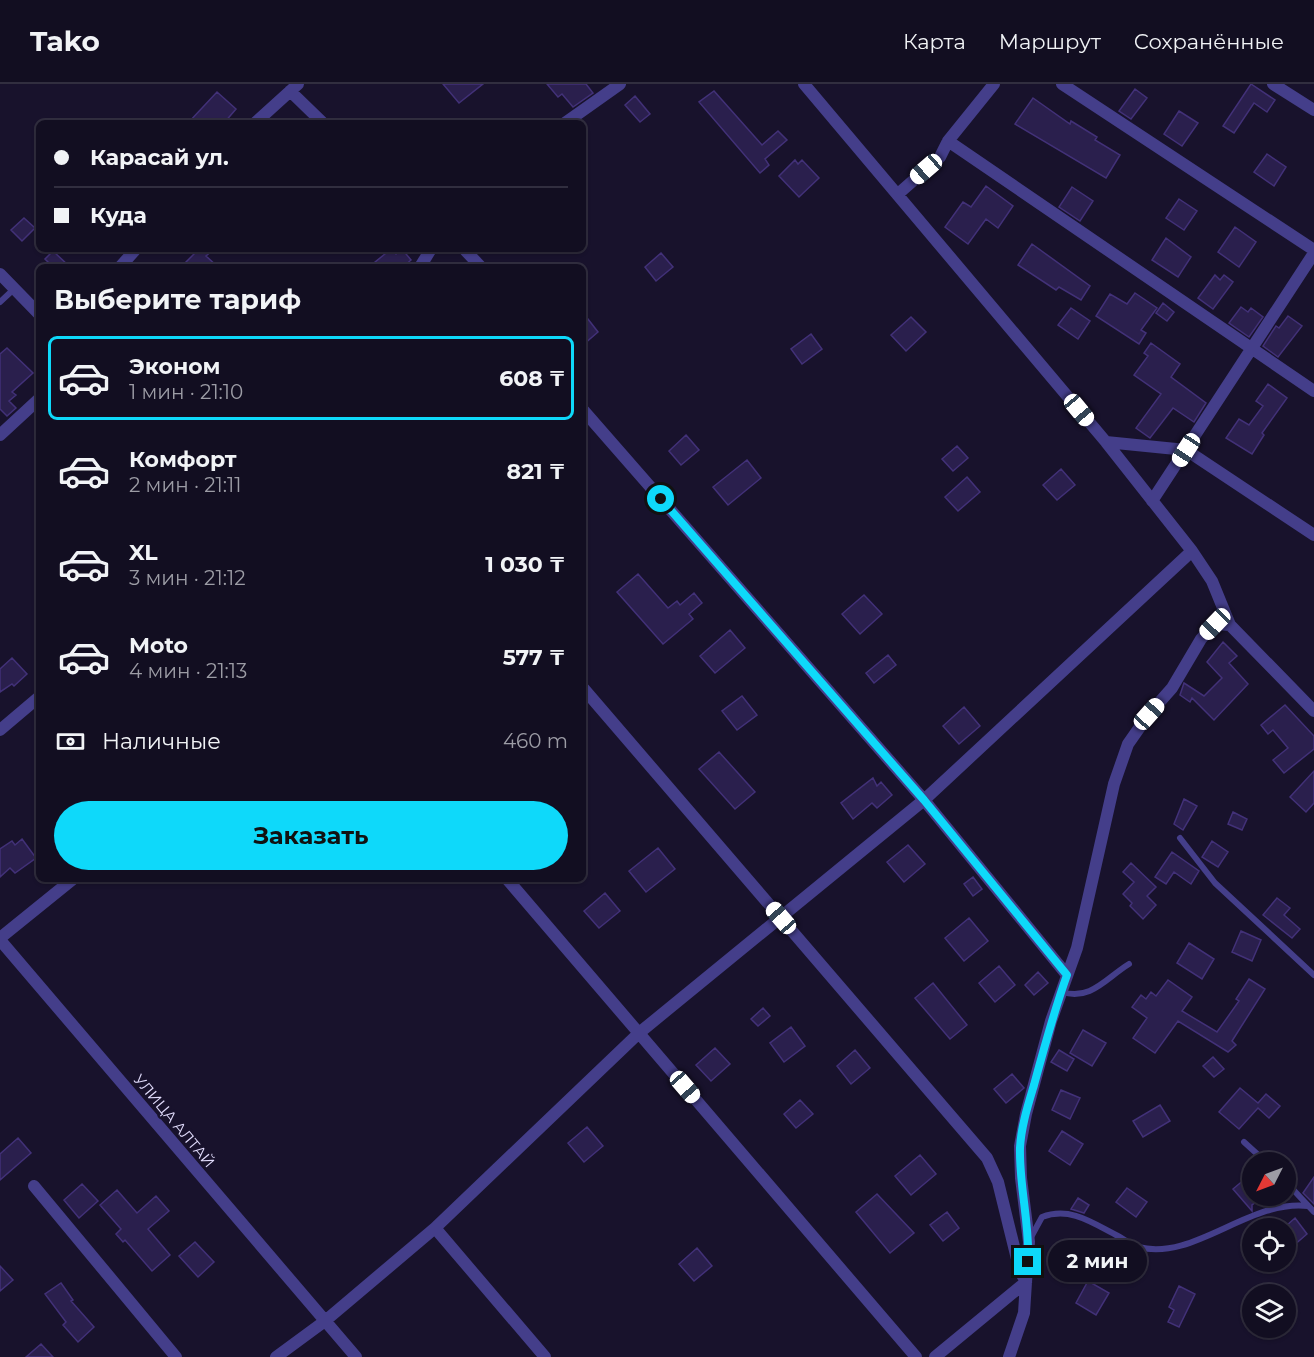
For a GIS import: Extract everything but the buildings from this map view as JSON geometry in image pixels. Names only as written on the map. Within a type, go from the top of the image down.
[{"type":"street","points":[[569,120],[620,84]]},
{"type":"street","points":[[804,84],[1106,442],[1192,551],[1212,581],[1230,626],[1314,711]]},
{"type":"street","points":[[897,194],[940,157],[948,141],[994,84]]},
{"type":"street","points":[[1062,84],[1314,251],[1152,501]]},
{"type":"street","points":[[1273,84],[1314,110]]},
{"type":"street","points":[[258,120],[294,88],[320,120]]},
{"type":"street","points":[[948,141],[1314,391]]},
{"type":"street","points":[[123,264],[133,252]]},
{"type":"street","points":[[467,252],[478,264]]},
{"type":"street","points":[[0,274],[36,311]]},
{"type":"street","points":[[0,435],[36,402]]},
{"type":"street","points":[[586,413],[924,800],[1067,975]]},
{"type":"street","points":[[1106,442],[1186,450],[1314,535]]},
{"type":"street","points":[[276,1357],[325,1321],[435,1228],[639,1033],[924,800],[1192,551]]},
{"type":"street","points":[[1010,1357],[1024,1313],[1029,1242],[1021,1179],[1020,1146],[1026,1114],[1088,906],[1114,784],[1128,744],[1149,714],[1172,688],[1201,639],[1215,624],[1230,626]]},
{"type":"street","points":[[586,691],[987,1158],[998,1182],[1020,1271],[1026,1282]]},
{"type":"street","points":[[0,730],[36,700]]},
{"type":"street","points":[[0,939],[69,882]]},
{"type":"street","points":[[510,882],[916,1357]]},
{"type":"street","name":"УЛИЦА АЛТАЙ","points":[[0,939],[356,1357]]},
{"type":"street","points":[[34,1186],[177,1357]]},
{"type":"street","points":[[435,1228],[545,1357]]},
{"type":"street","points":[[935,1357],[1026,1282]]},
{"type":"lane","points":[[0,302],[14,289]]},
{"type":"lane","points":[[1180,838],[1215,883],[1314,975]]},
{"type":"lane","points":[[1061,992],[1072,995],[1099,988],[1129,964]]},
{"type":"lane","points":[[1245,1142],[1256,1152]]},
{"type":"lane","points":[[1296,1193],[1314,1212]]},
{"type":"lane","points":[[1029,1242],[1042,1217],[1062,1211],[1075,1213],[1138,1247],[1176,1248],[1260,1212],[1290,1204],[1308,1206]]},
{"type":"route","points":[[661,499],[924,800],[1067,975],[1051,1021],[1026,1114],[1020,1146],[1021,1179],[1029,1242],[1028,1262]]}]
